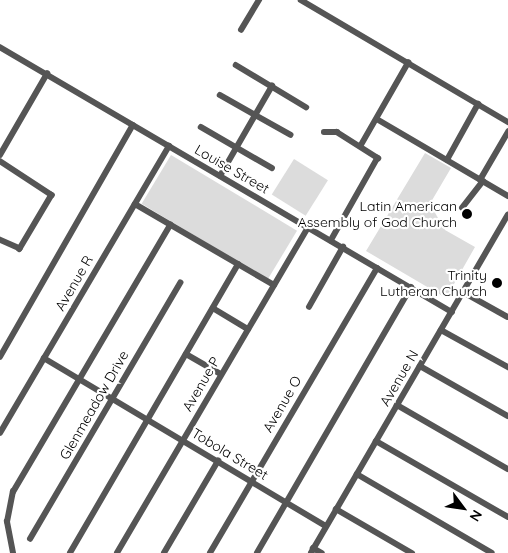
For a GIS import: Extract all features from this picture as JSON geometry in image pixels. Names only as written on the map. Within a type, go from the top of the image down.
[{"type":"street","points":[[241,30],[259,0]]},
{"type":"street","points":[[301,0],[508,122]]},
{"type":"street","name":"Louise Street","points":[[0,47],[452,312]]},
{"type":"street","points":[[361,145],[408,63]]},
{"type":"street","points":[[236,65],[306,107]]},
{"type":"street","points":[[0,155],[2,147],[47,74]]},
{"type":"street","points":[[220,176],[272,86]]},
{"type":"street","points":[[220,95],[291,135]]},
{"type":"street","points":[[447,160],[478,104]]},
{"type":"street","points":[[377,119],[508,196]]},
{"type":"street","points":[[0,357],[133,125]]},
{"type":"street","points":[[201,127],[272,168]]},
{"type":"street","points":[[324,132],[337,132],[361,145],[376,156],[377,163],[331,241]]},
{"type":"street","points":[[462,208],[481,180],[508,132]]},
{"type":"street","name":"Avenue R","points":[[0,433],[169,146]]},
{"type":"street","points":[[0,161],[52,195],[20,249],[0,240]]},
{"type":"street","points":[[134,204],[274,285]]},
{"type":"street","name":"Avenue N","points":[[312,551],[508,215]]},
{"type":"street","points":[[13,553],[7,522],[13,492],[170,225]]},
{"type":"street","name":"Avenue P","points":[[117,553],[308,227]]},
{"type":"street","points":[[309,307],[343,247]]},
{"type":"street","points":[[70,553],[238,264]]},
{"type":"street","name":"Avenue O","points":[[210,553],[377,268]]},
{"type":"street","name":"Glenmeadow Drive","points":[[30,540],[180,283]]},
{"type":"street","points":[[257,553],[410,288]]},
{"type":"street","points":[[463,292],[508,317]]},
{"type":"street","points":[[213,308],[248,329]]},
{"type":"street","points":[[441,330],[508,368]]},
{"type":"street","points":[[186,354],[221,374]]},
{"type":"street","name":"Tobola Street","points":[[44,358],[326,526]]},
{"type":"street","points":[[420,366],[508,416]]},
{"type":"street","points":[[397,405],[508,469]]},
{"type":"street","points":[[376,441],[508,517]]},
{"type":"street","points":[[164,553],[218,461]]},
{"type":"street","points":[[357,474],[492,553]]},
{"type":"street","points":[[336,509],[412,553]]},
{"type":"street","points":[[312,551],[322,553]]},
{"type":"shaded area","points":[[425,153],[451,168],[431,202],[434,211],[445,230],[475,247],[446,298],[366,251]]},
{"type":"shaded area","points":[[171,155],[297,231],[268,280],[142,204]]},
{"type":"shaded area","points":[[294,159],[328,180],[306,216],[272,195]]},
{"type":"place","name":"Latin American Assembly of God Church","points":[[467,214]]},
{"type":"place","name":"Trinity Lutheran Church","points":[[497,283]]}]
